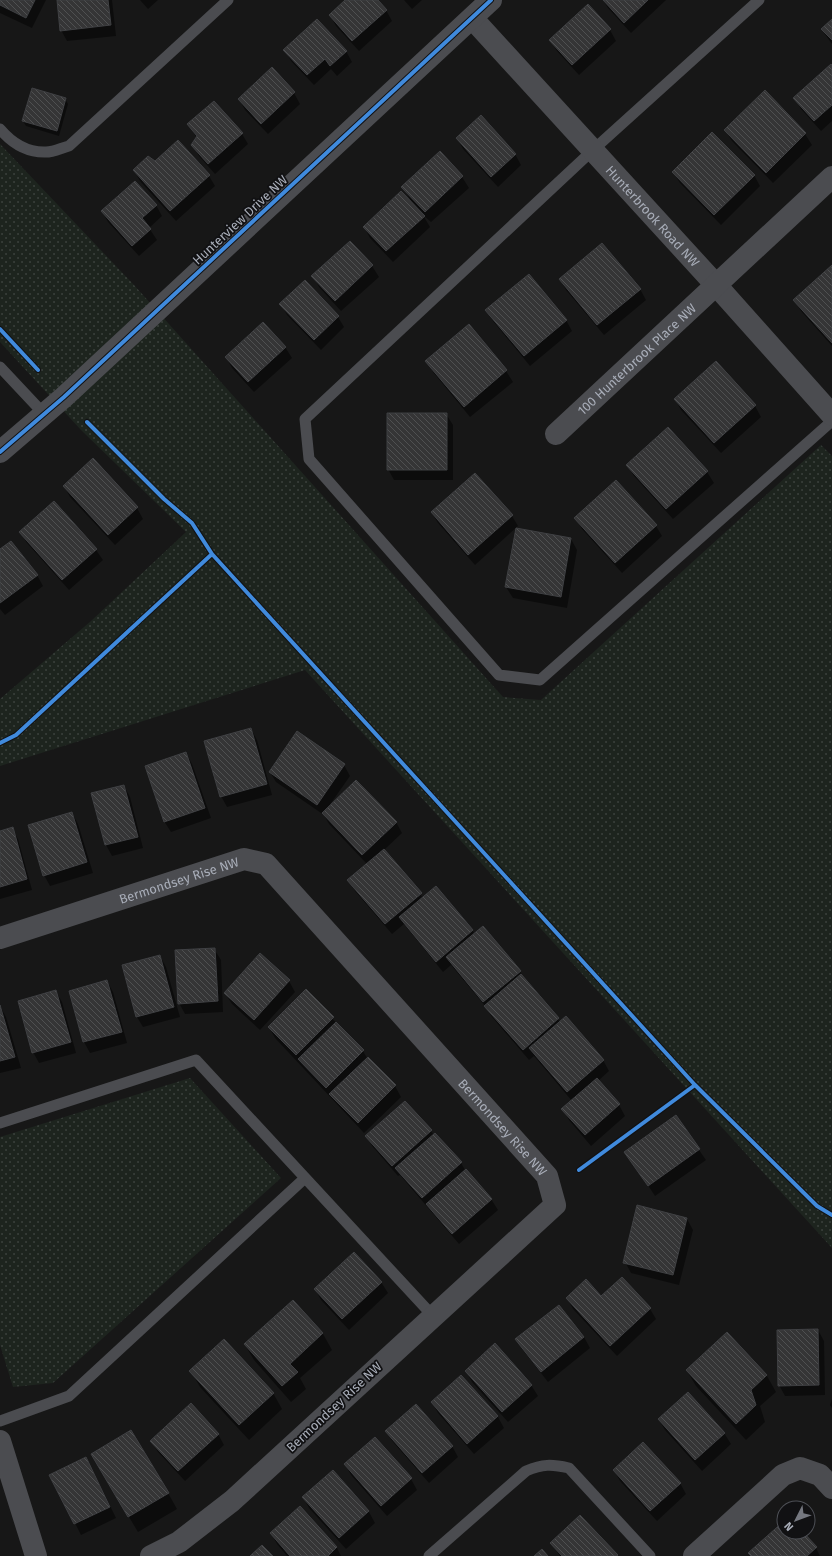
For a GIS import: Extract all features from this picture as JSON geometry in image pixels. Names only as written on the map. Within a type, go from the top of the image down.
[{"type":"street","name":"Hunterview Drive NW","points":[[0,452],[45,415],[491,0]]},
{"type":"street","name":"Hunterbrook Road NW","points":[[472,18],[716,285],[832,415]]},
{"type":"street","name":"100 Hunterbrook Place NW","points":[[556,434],[832,176]]},
{"type":"street","name":"Bermondsey Rise NW","points":[[0,938],[244,859],[266,864],[547,1176],[555,1205],[232,1501],[179,1542],[151,1556]]},
{"type":"street","points":[[0,1441],[36,1556]]},
{"type":"street","points":[[694,1556],[783,1475],[800,1468],[820,1475],[832,1488]]},
{"type":"lane","points":[[0,129],[8,138],[27,149],[45,153],[69,146],[228,0]]},
{"type":"lane","points":[[759,0],[593,150],[305,419],[309,459],[499,675],[540,680],[832,421]]},
{"type":"lane","points":[[0,367],[45,415]]},
{"type":"lane","points":[[0,1123],[196,1060],[433,1316]]},
{"type":"lane","points":[[0,1421],[69,1396],[305,1178]]},
{"type":"lane","points":[[429,1556],[526,1471],[541,1465],[554,1464],[569,1468],[650,1556]]},
{"type":"shaded area","points":[[0,144],[134,285],[503,697],[541,700],[821,445],[832,456],[832,1248],[305,670],[0,766],[0,699],[91,621],[186,532],[81,430],[0,342]]},
{"type":"shaded area","points":[[190,1078],[281,1178],[53,1383],[13,1387],[0,1345],[0,1137]]},
{"type":"building","points":[[0,0],[35,0],[26,18],[0,5]]},
{"type":"building","points":[[57,0],[108,0],[111,25],[60,31]]},
{"type":"building","points":[[345,0],[378,0],[387,10],[352,41],[329,15]]},
{"type":"building","points":[[603,0],[648,0],[624,23]]},
{"type":"building","points":[[588,4],[611,29],[572,65],[549,40]]},
{"type":"building","points":[[317,19],[347,51],[330,66],[325,59],[307,75],[283,50]]},
{"type":"building","points":[[832,19],[832,40],[821,29]]},
{"type":"building","points":[[831,64],[832,105],[814,121],[793,98]]},
{"type":"building","points":[[272,67],[295,92],[261,124],[238,99]]},
{"type":"building","points":[[32,88],[66,98],[57,131],[22,121]]},
{"type":"building","points":[[765,90],[806,133],[766,173],[724,130]]},
{"type":"building","points":[[214,101],[243,133],[208,164],[191,145],[197,136],[187,124]]},
{"type":"building","points":[[481,115],[516,154],[491,177],[456,138]]},
{"type":"building","points":[[712,132],[755,175],[714,215],[672,172]]},
{"type":"building","points":[[178,140],[210,175],[170,211],[133,170],[148,156],[155,161]]},
{"type":"building","points":[[440,151],[463,176],[425,212],[401,187]]},
{"type":"building","points":[[135,181],[157,205],[142,218],[151,229],[132,246],[101,211]]},
{"type":"building","points":[[401,191],[425,216],[386,251],[363,227]]},
{"type":"building","points":[[350,241],[373,265],[335,301],[311,276]]},
{"type":"building","points":[[602,243],[641,289],[597,325],[559,279]]},
{"type":"building","points":[[832,265],[832,343],[793,300]]},
{"type":"building","points":[[529,274],[567,320],[524,356],[485,310]]},
{"type":"building","points":[[305,280],[339,316],[314,340],[279,304]]},
{"type":"building","points":[[263,322],[286,347],[248,382],[225,357]]},
{"type":"building","points":[[469,324],[507,370],[464,407],[425,361]]},
{"type":"building","points":[[716,361],[756,405],[714,443],[674,399]]},
{"type":"building","points":[[387,413],[447,413],[447,470],[387,470]]},
{"type":"building","points":[[668,427],[708,471],[666,509],[626,465]]},
{"type":"building","points":[[93,458],[138,507],[108,535],[63,486]]},
{"type":"building","points":[[475,473],[513,515],[468,555],[431,512]]},
{"type":"building","points":[[616,480],[657,525],[615,563],[574,518]]},
{"type":"building","points":[[54,501],[97,549],[62,580],[19,532]]},
{"type":"building","points":[[516,528],[571,538],[561,597],[505,587]]},
{"type":"building","points":[[11,541],[38,575],[0,603],[0,549]]},
{"type":"building","points":[[251,728],[267,784],[220,797],[204,741]]},
{"type":"building","points":[[297,731],[345,764],[317,805],[269,772]]},
{"type":"building","points":[[186,752],[205,808],[164,822],[145,766]]},
{"type":"building","points":[[356,780],[397,822],[362,855],[322,813]]},
{"type":"building","points":[[124,785],[138,837],[105,845],[91,793]]},
{"type":"building","points":[[72,812],[87,862],[43,876],[28,825]]},
{"type":"building","points":[[13,827],[27,879],[0,887],[0,831]]},
{"type":"building","points":[[384,849],[422,893],[385,924],[347,880]]},
{"type":"building","points":[[436,886],[473,930],[436,962],[399,917]]},
{"type":"building","points":[[483,926],[521,971],[483,1002],[446,957]]},
{"type":"building","points":[[215,948],[218,1001],[178,1004],[175,950]]},
{"type":"building","points":[[260,953],[290,980],[254,1020],[224,993]]},
{"type":"building","points":[[160,955],[174,1007],[136,1017],[122,965]]},
{"type":"building","points":[[521,974],[559,1018],[523,1050],[484,1006]]},
{"type":"building","points":[[107,980],[122,1032],[83,1042],[69,991]]},
{"type":"building","points":[[306,989],[334,1017],[296,1055],[268,1027]]},
{"type":"building","points":[[56,990],[71,1042],[32,1053],[18,1001]]},
{"type":"building","points":[[0,1005],[15,1057],[0,1061]]},
{"type":"building","points":[[566,1016],[604,1060],[567,1092],[529,1048]]},
{"type":"building","points":[[336,1022],[364,1050],[326,1088],[298,1059]]},
{"type":"building","points":[[368,1057],[396,1085],[358,1123],[329,1094]]},
{"type":"building","points":[[597,1078],[620,1104],[585,1135],[561,1109]]},
{"type":"building","points":[[405,1101],[432,1130],[392,1166],[365,1136]]},
{"type":"building","points":[[676,1115],[700,1149],[648,1186],[624,1152]]},
{"type":"building","points":[[435,1133],[462,1162],[422,1198],[395,1168]]},
{"type":"building","points":[[466,1169],[492,1199],[452,1234],[426,1204]]},
{"type":"building","points":[[637,1205],[687,1218],[673,1275],[623,1263]]},
{"type":"building","points":[[354,1252],[382,1282],[342,1319],[314,1289]]},
{"type":"building","points":[[622,1277],[651,1308],[610,1346],[566,1298],[586,1279],[601,1296]]},
{"type":"building","points":[[293,1300],[323,1333],[290,1364],[298,1372],[282,1386],[244,1344]]},
{"type":"building","points":[[559,1305],[584,1337],[541,1372],[515,1339]]},
{"type":"building","points":[[818,1329],[819,1385],[778,1386],[777,1330]]},
{"type":"building","points":[[727,1332],[767,1375],[751,1390],[756,1405],[736,1424],[686,1370]]},
{"type":"building","points":[[224,1339],[274,1393],[239,1425],[189,1371]]},
{"type":"building","points":[[495,1343],[532,1385],[502,1412],[465,1371]]},
{"type":"building","points":[[461,1375],[498,1416],[467,1444],[431,1402]]},
{"type":"building","points":[[688,1392],[725,1433],[695,1460],[658,1419]]},
{"type":"building","points":[[191,1403],[219,1434],[178,1471],[150,1441]]},
{"type":"building","points":[[416,1404],[453,1446],[422,1473],[385,1431]]},
{"type":"building","points":[[131,1430],[169,1493],[128,1517],[91,1454]]},
{"type":"building","points":[[375,1437],[412,1478],[381,1506],[344,1464]]},
{"type":"building","points":[[643,1442],[681,1483],[650,1511],[613,1470]]},
{"type":"building","points":[[86,1457],[110,1507],[74,1524],[49,1475]]},
{"type":"building","points":[[333,1470],[369,1511],[339,1538],[302,1497]]},
{"type":"building","points":[[300,1506],[337,1547],[328,1556],[290,1556],[270,1533]]},
{"type":"building","points":[[580,1515],[618,1555],[617,1556],[562,1556],[550,1543]]},
{"type":"building","points":[[776,1528],[776,1540],[810,1540],[817,1547],[807,1556],[751,1556],[748,1553]]},
{"type":"building","points":[[262,1545],[273,1556],[250,1556]]},
{"type":"building","points":[[542,1549],[548,1556],[534,1556]]},
{"type":"cycle path","points":[[0,452],[64,397],[491,0]]},
{"type":"cycle path","points":[[0,329],[38,370]]},
{"type":"cycle path","points":[[87,422],[164,499],[192,523],[212,554],[695,1085],[817,1206],[832,1215]]},
{"type":"cycle path","points":[[0,743],[16,735],[212,554]]},
{"type":"cycle path","points":[[579,1170],[695,1085]]}]
